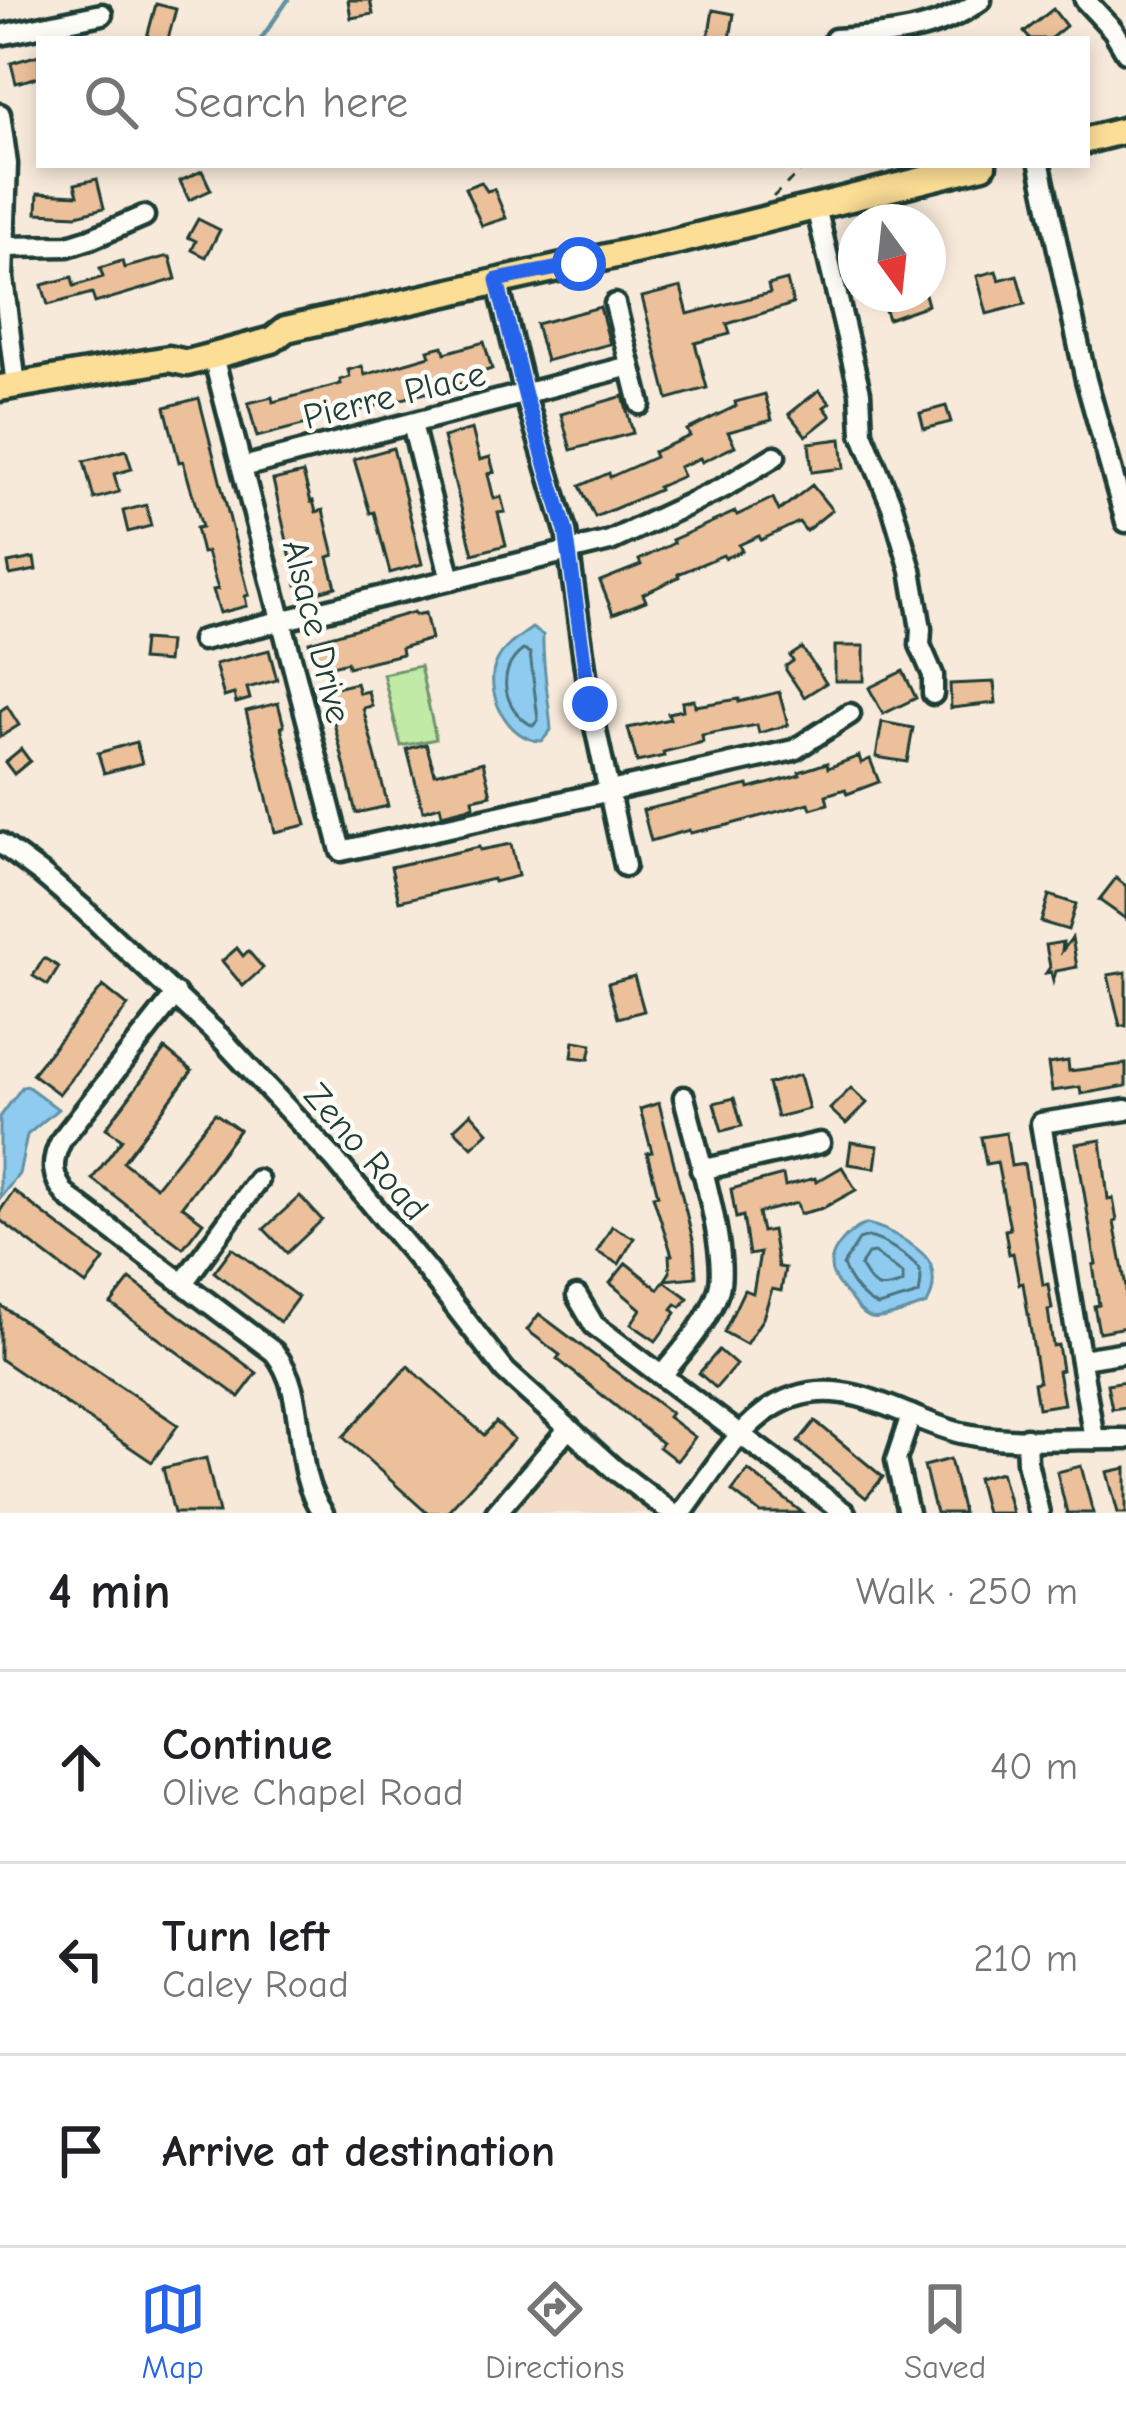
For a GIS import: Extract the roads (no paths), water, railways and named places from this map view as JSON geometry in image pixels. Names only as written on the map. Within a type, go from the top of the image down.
[{"type":"main road","points":[[1090,139],[1126,130]]},
{"type":"main road","points":[[8,387],[170,359],[187,363],[272,340],[286,329],[678,241],[971,168]]},
{"type":"main road","points":[[170,359],[183,347],[268,324],[286,329]]},
{"type":"street","points":[[869,36],[915,32],[982,0]]},
{"type":"street","points":[[1085,0],[1120,26],[1126,52]]},
{"type":"street","points":[[0,35],[102,14]]},
{"type":"street","points":[[0,114],[8,164],[3,278],[8,387]]},
{"type":"street","points":[[1041,168],[1086,380],[1126,521]]},
{"type":"street","points":[[816,206],[860,392],[862,433],[911,569],[920,645],[933,675],[933,694]]},
{"type":"street","points":[[4,247],[68,246],[144,216]]},
{"type":"street","points":[[497,280],[566,531],[587,688],[625,866]]},
{"type":"street","points":[[615,304],[640,404]]},
{"type":"street","name":"Alsace Drive","points":[[214,356],[341,851],[609,792]]},
{"type":"street","name":"Pierre Place","points":[[243,466],[630,366]]},
{"type":"street","points":[[412,424],[451,580]]},
{"type":"street","points":[[202,640],[569,552],[630,533],[776,456]]},
{"type":"street","points":[[609,792],[794,750],[850,714]]},
{"type":"street","name":"Zeno Road","points":[[0,843],[73,899],[233,1050],[335,1160],[506,1371],[672,1513]]},
{"type":"street","points":[[176,994],[62,1139],[53,1164],[58,1184],[68,1197],[274,1352],[286,1369],[307,1479],[323,1513]]},
{"type":"street","points":[[662,1375],[706,1317],[718,1290],[720,1252],[684,1097]]},
{"type":"street","points":[[1094,1438],[1041,1123],[1126,1110]]},
{"type":"street","points":[[701,1170],[820,1143]]},
{"type":"street","points":[[183,1283],[258,1180]]},
{"type":"street","points":[[577,1296],[594,1325],[844,1513]]},
{"type":"street","points":[[1082,1359],[1126,1352]]},
{"type":"street","points":[[682,1513],[739,1434],[761,1413],[782,1402],[829,1390],[962,1433],[1126,1439]]},
{"type":"street","points":[[908,1513],[896,1460],[911,1415]]},
{"type":"street","points":[[496,1513],[569,1428]]},
{"type":"street","points":[[1026,1438],[1040,1513]]},
{"type":"water","points":[[532,628],[543,635],[551,730],[542,741],[530,739],[509,724],[493,686],[500,656]]},
{"type":"water","points":[[27,1086],[58,1109],[27,1135],[19,1174],[0,1198],[0,1117]]},
{"type":"water","points":[[867,1224],[904,1240],[928,1259],[933,1281],[927,1304],[871,1318],[838,1284],[831,1267],[835,1251],[846,1237]]},
{"type":"waterway","points":[[263,36],[288,0]]}]
